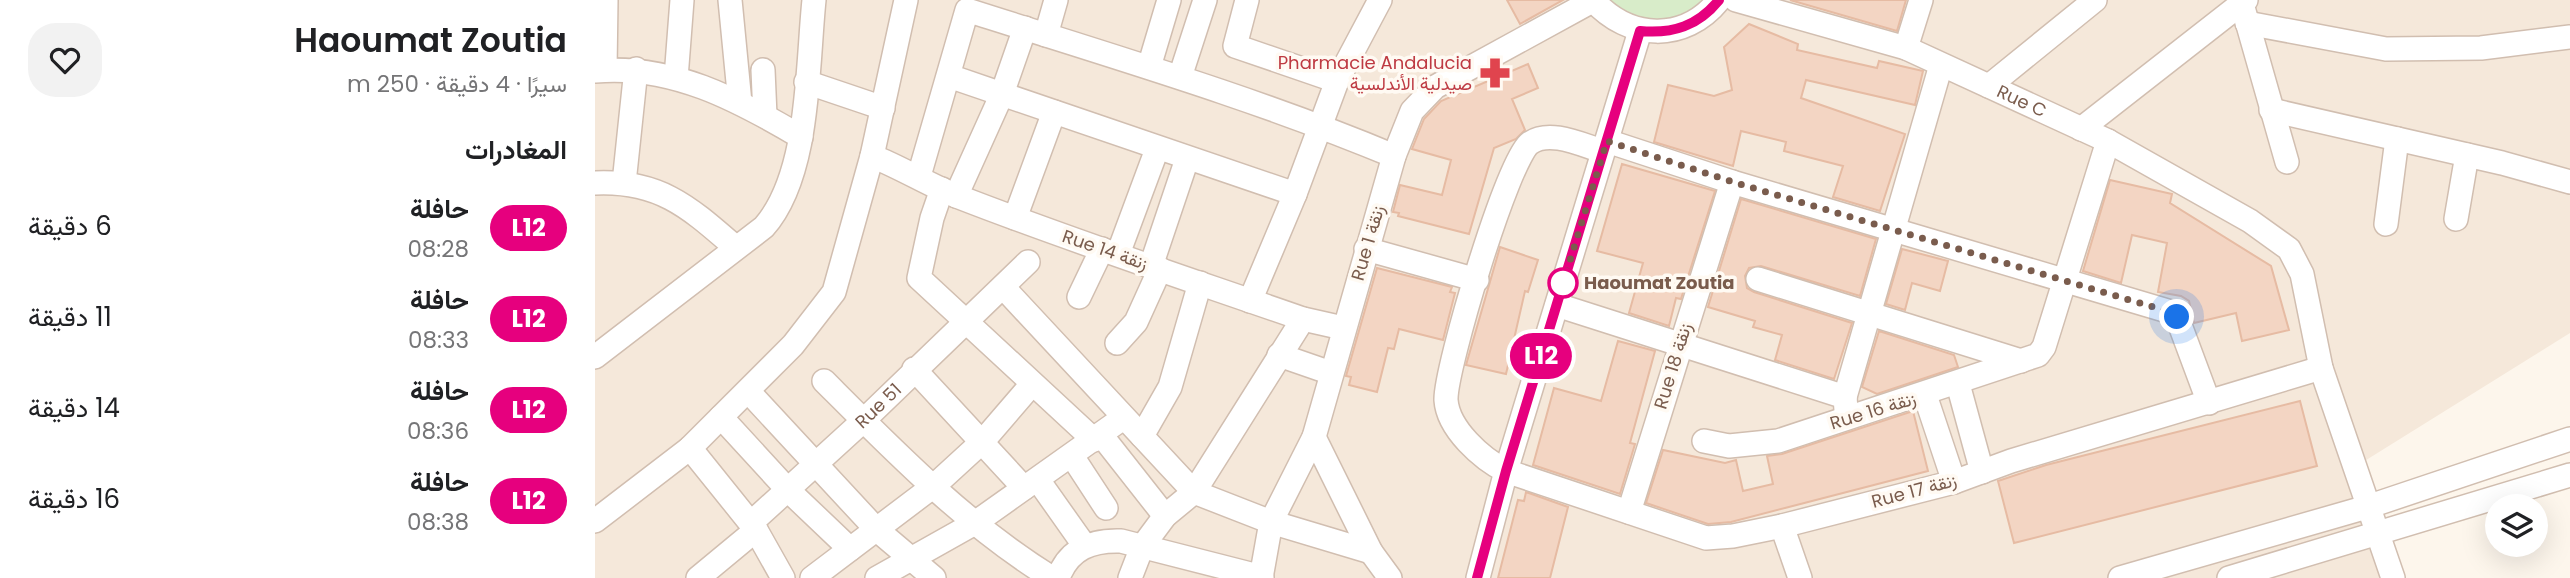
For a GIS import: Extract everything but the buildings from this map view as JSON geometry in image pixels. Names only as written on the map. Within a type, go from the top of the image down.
[{"type":"street","points":[[605,0],[600,70],[636,69],[676,78],[740,103],[801,137]]},
{"type":"street","points":[[676,78],[683,0]]},
{"type":"street","points":[[730,0],[740,103]]},
{"type":"street","points":[[595,357],[764,227],[778,211],[801,137],[814,0]]},
{"type":"street","points":[[595,521],[690,448],[793,345],[834,292],[883,108],[906,0]]},
{"type":"street","points":[[1056,0],[1035,32],[949,192],[918,273],[1033,384],[1098,438],[1164,516]]},
{"type":"street","points":[[1149,67],[1169,0]]},
{"type":"street","points":[[1180,77],[1205,0]]},
{"type":"street","points":[[1247,0],[1235,46],[1337,81]]},
{"type":"street","points":[[1250,301],[1295,194],[1318,124],[1337,81],[1380,0]]},
{"type":"street","points":[[1593,0],[1621,24],[1640,31],[1678,30],[1695,22],[1719,0]]},
{"type":"street","name":"Rue 1 زنقة","points":[[1261,577],[1271,522],[1314,437],[1366,249],[1394,156],[1412,111],[1435,88],[1593,0]]},
{"type":"street","name":"Rue C","points":[[1736,0],[1906,48],[2108,141],[2250,221],[2289,249],[2302,274],[2321,368]]},
{"type":"street","points":[[1906,48],[1921,0]]},
{"type":"street","points":[[1989,86],[2095,0]]},
{"type":"street","points":[[2239,7],[2386,49],[2481,48],[2570,37]]},
{"type":"street","points":[[2239,7],[2287,162]]},
{"type":"street","points":[[2081,129],[2239,7]]},
{"type":"street","points":[[919,176],[967,10],[1318,124],[1394,156]]},
{"type":"street","points":[[1478,578],[1506,471],[1640,31]]},
{"type":"street","points":[[1557,305],[1679,345],[1846,408],[1892,229],[1941,65]]},
{"type":"street","points":[[624,183],[636,69]]},
{"type":"street","points":[[763,70],[765,116]]},
{"type":"street","points":[[949,76],[1295,194]]},
{"type":"street","points":[[806,82],[883,108]]},
{"type":"street","points":[[2271,110],[2467,155],[2570,182]]},
{"type":"street","points":[[1015,218],[1055,112]]},
{"type":"street","name":"Rue 17 زنقة","points":[[2209,403],[2177,317],[2171,312],[1733,182],[1605,146],[1560,138],[1543,138],[1531,142],[1520,153],[1506,185],[1449,377],[1446,402],[1469,444],[1485,461],[1506,471],[1706,537],[1733,536],[1954,482],[1982,471],[2209,403],[2321,368]]},
{"type":"street","points":[[2386,224],[2397,139]]},
{"type":"street","points":[[1758,279],[2029,358],[2046,340],[2108,141]]},
{"type":"street","points":[[1079,297],[1110,251],[1157,149]]},
{"type":"street","points":[[2456,219],[2467,155]]},
{"type":"street","name":"Rue 14 زنقة","points":[[871,156],[949,192],[1015,218],[1303,319],[1343,328]]},
{"type":"street","points":[[1117,342],[1136,322],[1187,159]]},
{"type":"street","name":"Rue 18 زنقة","points":[[1629,512],[1679,345],[1733,182]]},
{"type":"street","points":[[595,183],[624,183],[679,201],[736,247]]},
{"type":"street","points":[[1366,249],[1477,280]]},
{"type":"street","name":"Rue 51","points":[[698,578],[1028,262]]},
{"type":"street","points":[[1142,436],[1170,387],[1200,283]]},
{"type":"street","points":[[1003,287],[1193,492],[1271,522],[1371,552]]},
{"type":"street","points":[[1130,578],[1142,547],[1164,516],[1193,492],[1303,319]]},
{"type":"street","points":[[1279,355],[1331,373]]},
{"type":"street","name":"Rue 16 زنقة","points":[[1705,441],[1730,446],[1778,440],[1846,408],[1924,395],[2029,358]]},
{"type":"street","points":[[2321,368],[2393,578]]},
{"type":"street","points":[[914,369],[983,440],[1031,484],[1084,545]]},
{"type":"street","points":[[824,381],[975,523],[1014,555],[1052,578]]},
{"type":"street","points":[[812,578],[935,485],[983,440],[1033,384]]},
{"type":"street","points":[[1958,384],[1982,471]]},
{"type":"street","points":[[748,391],[876,529],[934,578]]},
{"type":"street","points":[[1924,395],[1954,482]]},
{"type":"street","points":[[722,417],[788,490],[849,549]]},
{"type":"street","points":[[877,578],[975,523],[1123,418]]},
{"type":"street","points":[[1314,437],[1371,552],[1390,578]]},
{"type":"street","points":[[2120,578],[2367,507],[2570,439]]},
{"type":"street","points":[[690,448],[753,527],[783,578]]},
{"type":"street","points":[[1072,456],[1106,508]]},
{"type":"street","points":[[2229,578],[2570,475]]},
{"type":"street","points":[[1782,526],[1800,578]]},
{"type":"street","points":[[1058,578],[1066,561],[1084,545],[1101,540],[1142,547],[1261,577]]},
{"type":"shaded area","points":[[595,0],[2570,0],[2570,333],[2363,462],[2393,578],[595,578]]},
{"type":"green space","points":[[1604,0],[1707,0],[1685,18],[1642,24]]},
{"type":"bus line","name":"L12","points":[[1477,578],[1506,471],[1640,31],[1659,33],[1678,30],[1695,22],[1719,0]]},
{"type":"place","name":"Pharmacie Andalucia صيدلية الأندلسية","points":[[1495,73]]},
{"type":"place","name":"Haoumat Zoutia","points":[[1563,283]]},
{"type":"route","points":[[1563,283],[1607,141],[1733,182],[2171,312],[2177,317]]}]
